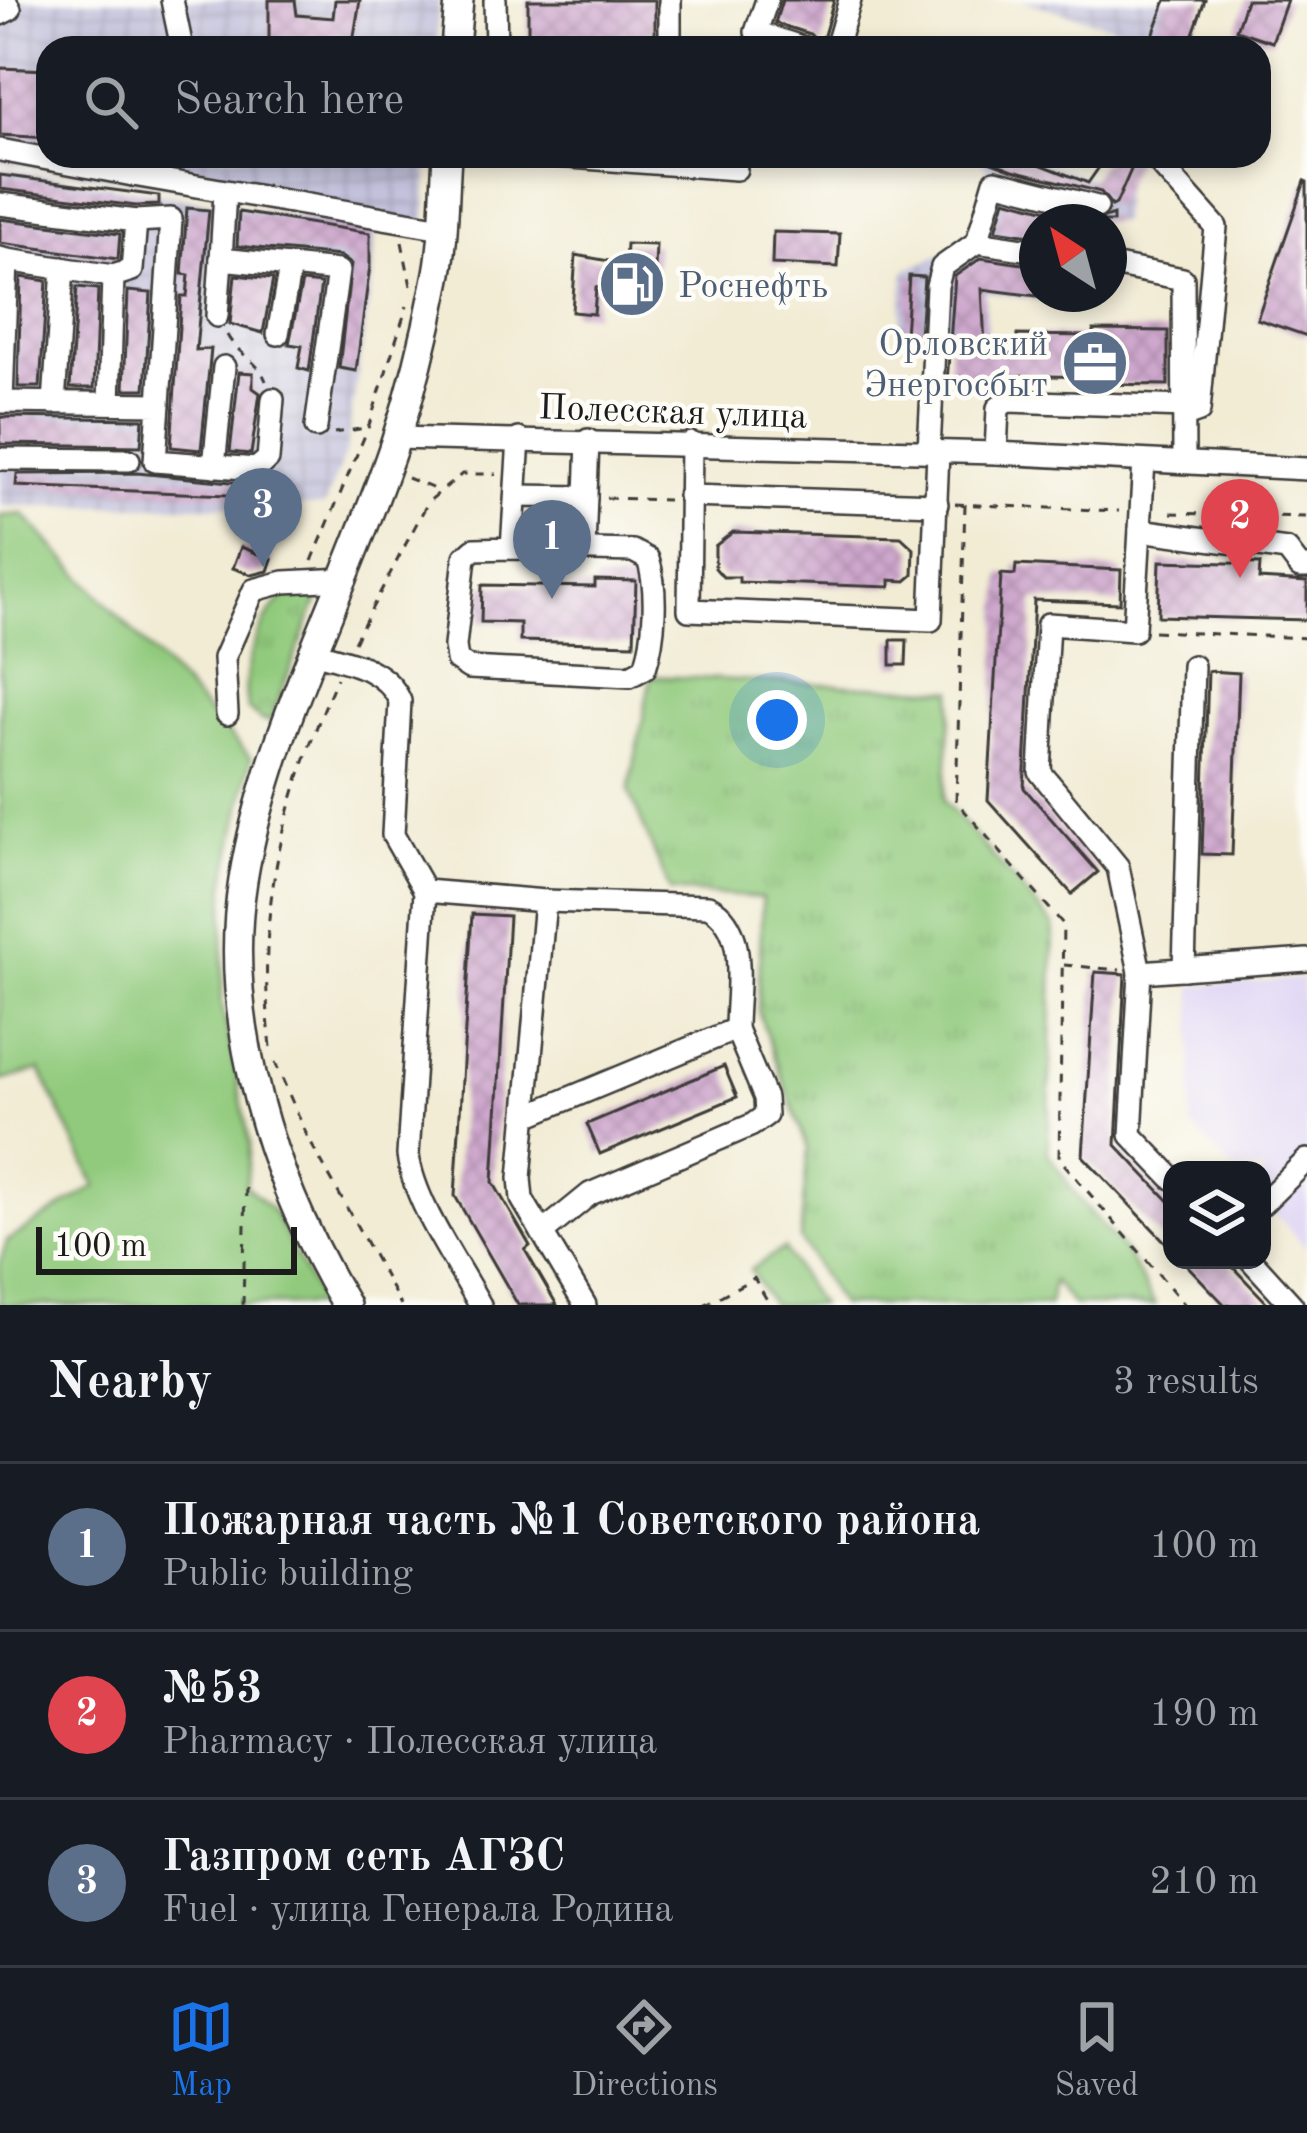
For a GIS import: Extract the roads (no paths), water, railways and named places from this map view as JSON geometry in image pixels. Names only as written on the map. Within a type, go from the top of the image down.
[{"type":"main road","points":[[456,36],[459,0]]},
{"type":"main road","points":[[346,1305],[317,1256],[277,1169],[260,1110],[241,997],[242,882],[273,765],[396,438],[437,280],[446,168]]},
{"type":"street","points":[[0,14],[10,9],[5,0]]},
{"type":"street","points":[[172,0],[180,36]]},
{"type":"street","points":[[495,0],[496,36]]},
{"type":"street","points":[[670,0],[670,36]]},
{"type":"street","points":[[767,0],[756,32],[768,36]]},
{"type":"street","points":[[840,36],[850,0]]},
{"type":"street","points":[[0,150],[36,154]]},
{"type":"street","points":[[140,168],[175,184],[442,228]]},
{"type":"street","points":[[722,168],[736,169]]},
{"type":"street","points":[[996,453],[998,408],[1007,401],[1199,411],[1216,227],[1164,168]]},
{"type":"street","points":[[691,443],[689,610],[931,620],[937,504],[933,452],[937,286],[942,267],[977,242],[995,181],[1085,204]]},
{"type":"street","points":[[175,184],[155,461],[256,469],[268,459],[274,399]]},
{"type":"street","points":[[217,316],[225,192]]},
{"type":"street","points":[[0,205],[136,221],[171,219]]},
{"type":"street","points":[[136,221],[132,270],[112,276],[4,259],[2,402],[159,404]]},
{"type":"street","points":[[977,242],[1019,248]]},
{"type":"street","points":[[220,259],[338,271],[316,427]]},
{"type":"street","points":[[54,403],[63,268]]},
{"type":"street","points":[[278,334],[290,268]]},
{"type":"street","points":[[1127,269],[1183,279],[1184,463]]},
{"type":"street","points":[[109,403],[112,276]]},
{"type":"street","points":[[214,466],[224,367]]},
{"type":"street","name":"Полесская улица","points":[[396,438],[996,453],[1307,470]]},
{"type":"street","points":[[512,548],[519,439]]},
{"type":"street","points":[[584,550],[588,440]]},
{"type":"street","points":[[0,459],[130,460]]},
{"type":"street","points":[[1144,461],[1134,630],[1048,624],[1040,772],[1118,867],[1140,972],[1131,1135],[1163,1169]]},
{"type":"street","points":[[517,485],[586,497]]},
{"type":"street","points":[[689,498],[937,504]]},
{"type":"street","points":[[1140,530],[1287,550],[1300,567],[1307,568]]},
{"type":"street","points":[[512,548],[633,551],[648,559],[653,573],[650,653],[645,668],[630,676],[469,668],[458,660],[455,646],[465,556],[474,549],[512,548]]},
{"type":"street","points":[[227,714],[224,658],[254,590],[346,579]]},
{"type":"street","points":[[316,653],[380,675],[393,685],[400,701],[393,835],[425,891],[410,1172],[480,1305]]},
{"type":"street","points":[[1184,969],[1192,666]]},
{"type":"street","points":[[425,891],[545,901],[694,905],[719,911],[736,935],[736,1029],[765,1098],[766,1115],[590,1194],[542,1233]]},
{"type":"street","points":[[545,901],[520,1178],[522,1199],[585,1305]]},
{"type":"street","points":[[1140,972],[1307,960]]},
{"type":"street","points":[[529,1115],[736,1029]]},
{"type":"street","points":[[1271,1195],[1307,1160]]},
{"type":"street","points":[[1259,1269],[1292,1305]]},
{"type":"place","name":"Роснефть","points":[[632,284]]},
{"type":"place","name":"Орловский Энергосбыт","points":[[1095,363]]},
{"type":"place","name":"Газпром сеть АГЗС","points":[[263,567]]},
{"type":"place","name":"№53","points":[[1240,578]]},
{"type":"place","name":"Пожарная часть №1 Советского района","points":[[552,599]]}]
